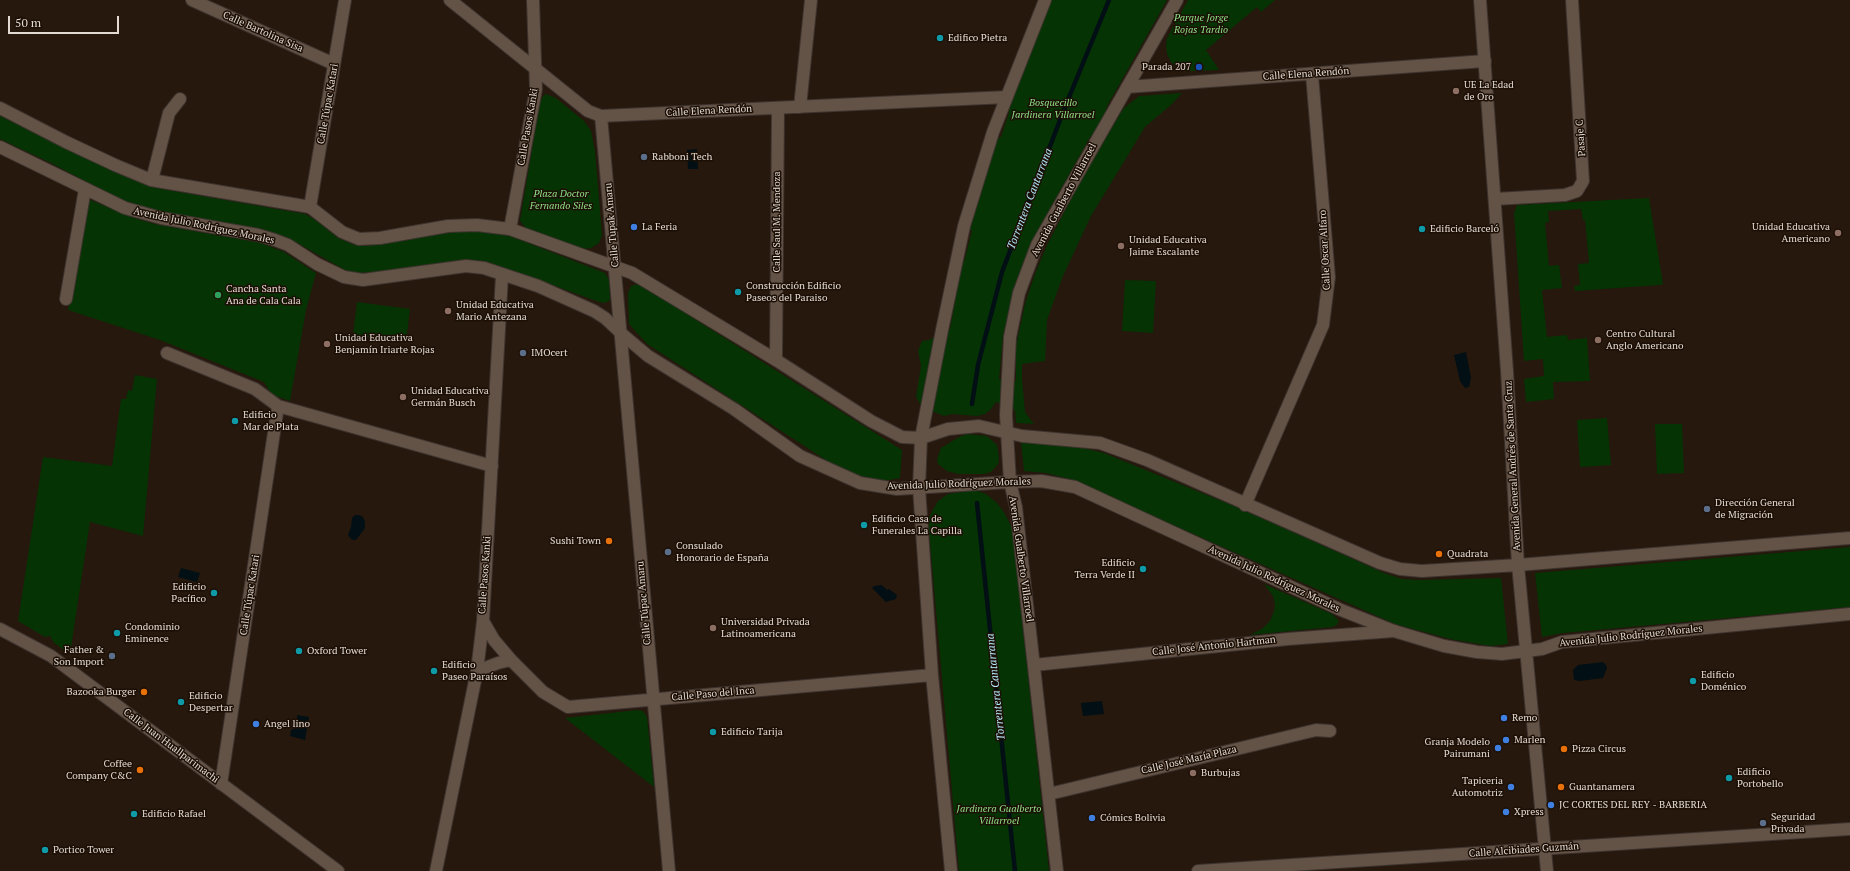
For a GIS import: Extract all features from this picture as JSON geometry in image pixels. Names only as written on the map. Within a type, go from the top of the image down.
[{"type":"street","name":"Calle Bartolina Sisa","points":[[192,0],[334,64]]},
{"type":"street","name":"Calle Túpac Katari","points":[[310,207],[345,0]]},
{"type":"street","name":"Calle Elena Rendón","points":[[450,0],[588,110],[602,116],[1007,97]]},
{"type":"street","name":"Calle Pasos Kanki","points":[[510,229],[536,89],[533,0]]},
{"type":"street","points":[[800,107],[811,0]]},
{"type":"street","points":[[951,871],[932,675],[918,488],[921,438],[964,226],[993,132],[1044,0]]},
{"type":"street","name":"Avenida Gualberto Villarroel","points":[[1057,871],[1016,507],[1010,482],[1006,415],[1010,337],[1019,293],[1037,245],[1176,0]]},
{"type":"street","name":"Avenida General Andrés de Santa Cruz","points":[[1480,0],[1495,199],[1518,565],[1547,871]]},
{"type":"street","name":"Pasaje C","points":[[1495,199],[1564,194],[1577,191],[1583,181],[1572,0]]},
{"type":"street","name":"Calle Elena Rendón","points":[[1127,87],[1200,81],[1312,75],[1485,61]]},
{"type":"street","name":"Calle Oscar Alfaro","points":[[1245,505],[1323,325],[1326,310],[1329,276],[1312,75]]},
{"type":"street","points":[[152,180],[169,113],[180,99]]},
{"type":"street","points":[[0,108],[115,166],[152,180],[310,207],[342,232],[359,239],[380,238],[448,226],[477,225],[510,229],[615,266],[651,282],[871,421],[902,436],[921,438],[948,429],[979,426],[1006,434],[1100,443],[1147,460],[1245,505],[1380,563],[1400,569],[1422,571],[1518,565],[1850,538]]},
{"type":"street","name":"Calle Saul M. Mendoza","points":[[776,360],[778,108]]},
{"type":"street","name":"Calle Tupak Amaru","points":[[602,116],[622,334]]},
{"type":"street","name":"Avenida Julio Rodríguez Morales","points":[[0,147],[85,189],[139,213],[275,240],[288,245],[317,264],[344,277],[362,280],[466,266],[484,268],[538,286],[594,311],[605,318],[648,356],[734,409],[800,456],[860,483],[888,488],[918,488],[1041,481],[1075,487],[1341,610],[1394,631],[1444,646],[1477,652],[1502,654],[1526,652],[1562,642],[1850,614]]},
{"type":"street","points":[[66,299],[85,189]]},
{"type":"street","name":"Calle Pasos Kanki","points":[[436,871],[476,671],[482,621],[502,275]]},
{"type":"street","name":"Calle Túpac Amaru","points":[[622,334],[652,700],[668,871]]},
{"type":"street","points":[[168,353],[255,389],[278,406],[492,466]]},
{"type":"street","name":"Calle Túpac Katari","points":[[221,784],[278,406]]},
{"type":"street","name":"Calle Paso del Inca","points":[[482,621],[494,640],[511,660],[543,692],[568,707],[932,675]]},
{"type":"street","name":"Calle Juan Huallparimachi","points":[[0,629],[51,656],[338,871]]},
{"type":"street","name":"Calle José Antonio Hartman","points":[[1034,665],[1288,639],[1394,631]]},
{"type":"street","points":[[476,671],[511,660]]},
{"type":"street","name":"Calle José María Plaza","points":[[1048,794],[1316,730],[1330,730]]},
{"type":"street","name":"Calle Alcibiades Guzmán","points":[[1198,871],[1850,829]]},
{"type":"green space","name":"Bosquecillo Jardinera Villarroel","points":[[1051,0],[1167,0],[1106,108],[1108,112],[1095,135],[1090,137],[1038,230],[1027,254],[1017,281],[1003,336],[999,379],[1016,381],[1016,346],[1025,304],[1035,274],[1047,245],[1077,188],[1123,109],[1139,96],[1182,93],[1172,104],[1145,127],[1091,216],[1063,276],[1047,320],[1045,361],[1022,364],[1025,412],[1034,424],[1016,423],[1015,410],[996,402],[985,414],[977,416],[952,414],[944,416],[922,407],[916,397],[921,366],[918,351],[922,341],[929,340],[950,329],[956,297],[954,288],[959,265],[964,262],[972,231],[969,229],[995,140],[1001,137],[1009,113],[1007,108],[1013,90],[1020,82],[1036,40],[1035,35]]},
{"type":"green space","name":"Parque Jorge Rojas Tardio","points":[[1188,0],[1275,0],[1261,12],[1257,7],[1206,50],[1219,70],[1184,71],[1177,68],[1171,62],[1167,54],[1166,46],[1167,38]]},
{"type":"green space","name":"Plaza Doctor Fernando Siles","points":[[546,94],[556,98],[584,121],[591,131],[595,151],[602,235],[599,243],[591,248],[583,249],[526,228],[520,221],[540,102]]},
{"type":"green space","points":[[0,116],[81,156],[130,178],[162,189],[305,214],[314,219],[338,238],[354,245],[368,246],[457,230],[510,236],[605,273],[609,280],[610,300],[605,303],[599,302],[511,270],[473,260],[455,261],[376,272],[358,273],[345,270],[292,240],[283,237],[148,210],[126,203],[51,163],[0,139]]},
{"type":"green space","points":[[1649,198],[1663,284],[1660,285],[1575,291],[1574,286],[1580,285],[1578,264],[1589,263],[1585,220],[1583,220],[1581,209],[1548,211],[1549,222],[1545,223],[1549,266],[1559,265],[1562,288],[1542,290],[1547,337],[1567,335],[1568,340],[1587,338],[1590,381],[1553,382],[1554,399],[1526,402],[1524,379],[1544,376],[1543,359],[1524,361],[1514,213],[1517,205]]},
{"type":"green space","points":[[88,199],[131,217],[154,224],[261,243],[284,252],[316,273],[306,310],[290,401],[271,394],[264,382],[160,340],[68,310]]},
{"type":"green space","points":[[1125,280],[1156,281],[1153,333],[1122,331]]},
{"type":"green space","points":[[639,284],[902,450],[900,478],[884,481],[858,475],[829,462],[647,344],[629,324],[628,293],[631,286]]},
{"type":"green space","points":[[357,302],[410,309],[406,342],[353,335]]},
{"type":"green space","points":[[135,375],[157,379],[143,536],[90,522],[70,654],[54,643],[50,636],[45,637],[18,621],[43,457],[112,466],[121,399],[126,399],[128,390],[132,391]]},
{"type":"green space","points":[[1607,418],[1611,465],[1580,467],[1577,420]]},
{"type":"green space","points":[[1655,424],[1682,424],[1684,473],[1657,474]]},
{"type":"green space","points":[[967,434],[987,436],[997,445],[999,458],[998,464],[991,472],[984,474],[958,474],[947,471],[938,464],[937,459],[941,448]]},
{"type":"green space","points":[[1021,442],[1083,448],[1104,453],[1241,509],[1384,573],[1402,579],[1501,578],[1508,644],[1490,646],[1450,639],[1395,624],[1070,479],[1046,473],[1024,471]]},
{"type":"green space","name":"Jardinera Gualberto Villarroel","points":[[976,490],[986,494],[997,503],[1004,512],[1012,528],[1049,871],[959,871],[928,519],[938,501],[948,494]]},
{"type":"green space","points":[[1850,547],[1850,607],[1563,633],[1542,637],[1535,573]]},
{"type":"green space","points":[[1264,584],[1332,614],[1339,621],[1337,625],[1332,627],[1250,635],[1262,629],[1270,621],[1274,611],[1275,605],[1273,596]]},
{"type":"green space","points":[[637,710],[643,711],[647,717],[654,787],[565,718]]},
{"type":"shaded area","points":[[697,149],[698,169],[688,169],[687,150]]},
{"type":"shaded area","points":[[1466,352],[1471,378],[1469,387],[1465,388],[1460,381],[1454,355]]},
{"type":"shaded area","points":[[355,515],[363,517],[365,528],[356,540],[352,540],[348,535],[352,518]]},
{"type":"shaded area","points":[[181,568],[200,573],[197,582],[178,577]]},
{"type":"shaded area","points":[[882,585],[887,590],[889,589],[897,595],[896,599],[886,602],[872,588],[874,586]]},
{"type":"shaded area","points":[[1603,662],[1607,668],[1603,678],[1580,681],[1574,680],[1573,670],[1578,665]]},
{"type":"shaded area","points":[[1102,701],[1104,714],[1083,716],[1081,703]]},
{"type":"shaded area","points":[[297,715],[309,717],[305,740],[290,736],[291,730],[298,727]]},
{"type":"waterway","name":"Torrentera Cantarrana","points":[[972,404],[978,365],[1002,272],[1065,107],[1109,0]]},
{"type":"waterway","name":"Torrentera Cantarrana","points":[[977,503],[1015,871]]},
{"type":"place","name":"Edifico Pietra","points":[[940,38]]},
{"type":"place","name":"Parada 207","points":[[1199,67]]},
{"type":"place","name":"UE La Edad de Oro","points":[[1456,91]]},
{"type":"place","name":"Rabboni Tech","points":[[644,157]]},
{"type":"place","name":"La Feria","points":[[634,227]]},
{"type":"place","name":"Edificio Barceló","points":[[1422,229]]},
{"type":"place","name":"Unidad Educativa Americano","points":[[1838,233]]},
{"type":"place","name":"Unidad Educativa Jaime Escalante","points":[[1121,246]]},
{"type":"place","name":"Construcción Edificio Paseos del Paraiso","points":[[738,292]]},
{"type":"place","name":"Cancha Santa Ana de Cala Cala","points":[[218,295]]},
{"type":"place","name":"Unidad Educativa Mario Antezana","points":[[448,311]]},
{"type":"place","name":"Centro Cultural Anglo Americano","points":[[1598,340]]},
{"type":"place","name":"Unidad Educativa Benjamín Iriarte Rojas","points":[[327,344]]},
{"type":"place","name":"IMOcert","points":[[523,353]]},
{"type":"place","name":"Unidad Educativa Germán Busch","points":[[403,397]]},
{"type":"place","name":"Edificio Mar de Plata","points":[[235,421]]},
{"type":"place","name":"Dirección General de Migración","points":[[1707,509]]},
{"type":"place","name":"Edificio Casa de Funerales La Capilla","points":[[864,525]]},
{"type":"place","name":"Sushi Town","points":[[609,541]]},
{"type":"place","name":"Consulado Honorario de España","points":[[668,552]]},
{"type":"place","name":"Quadrata","points":[[1439,554]]},
{"type":"place","name":"Edificio Terra Verde II","points":[[1143,569]]},
{"type":"place","name":"Edificio Pacífico","points":[[214,593]]},
{"type":"place","name":"Universidad Privada Latinoamericana","points":[[713,628]]},
{"type":"place","name":"Condominio Eminence","points":[[117,633]]},
{"type":"place","name":"Oxford Tower","points":[[299,651]]},
{"type":"place","name":"Father & Son Import","points":[[112,656]]},
{"type":"place","name":"Edificio Paseo Paraísos","points":[[434,671]]},
{"type":"place","name":"Edificio Doménico","points":[[1693,681]]},
{"type":"place","name":"Bazooka Burger","points":[[144,692]]},
{"type":"place","name":"Edificio Despertar","points":[[181,702]]},
{"type":"place","name":"Remo","points":[[1504,718]]},
{"type":"place","name":"Angel lino","points":[[256,724]]},
{"type":"place","name":"Edificio Tarija","points":[[713,732]]},
{"type":"place","name":"Marlen","points":[[1506,740]]},
{"type":"place","name":"Granja Modelo Pairumani","points":[[1498,748]]},
{"type":"place","name":"Pizza Circus","points":[[1564,749]]},
{"type":"place","name":"Coffee Company C&C","points":[[140,770]]},
{"type":"place","name":"Burbujas","points":[[1193,773]]},
{"type":"place","name":"Edificio Portobello","points":[[1729,778]]},
{"type":"place","name":"Tapiceria Automotriz","points":[[1511,787]]},
{"type":"place","name":"Guantanamera","points":[[1561,787]]},
{"type":"place","name":"JC CORTES DEL REY - BARBERIA","points":[[1551,805]]},
{"type":"place","name":"Xpress","points":[[1506,812]]},
{"type":"place","name":"Edificio Rafael","points":[[134,814]]},
{"type":"place","name":"Cómics Bolivia","points":[[1092,818]]},
{"type":"place","name":"Seguridad Privada","points":[[1763,823]]},
{"type":"place","name":"Portico Tower","points":[[45,850]]}]
